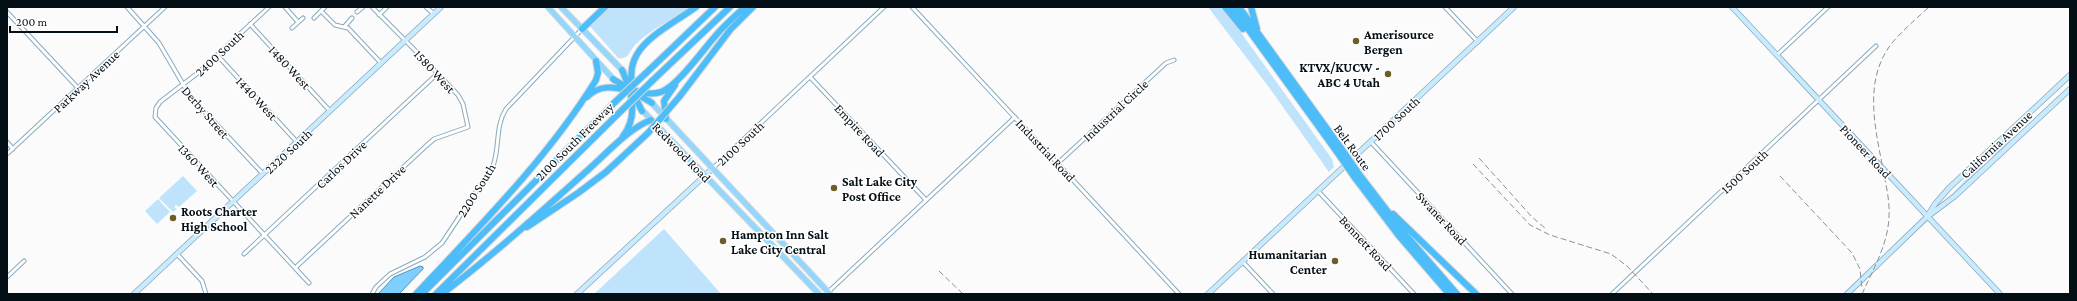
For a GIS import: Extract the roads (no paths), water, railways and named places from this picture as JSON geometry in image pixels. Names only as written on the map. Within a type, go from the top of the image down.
[{"type":"highway","points":[[582,29],[605,7]]},
{"type":"highway","points":[[613,148],[630,126],[632,116],[633,63],[640,48],[696,7]]},
{"type":"highway","name":"2100 South Freeway","points":[[422,294],[615,102],[715,7]]},
{"type":"highway","name":"2100 South Freeway","points":[[436,294],[622,110],[730,7]]},
{"type":"highway","points":[[577,108],[590,94],[598,89],[610,87],[632,89],[643,93],[653,93],[664,90],[682,74],[720,31],[745,7]]},
{"type":"highway","points":[[501,245],[578,193],[627,154],[662,118],[730,30],[753,7]]},
{"type":"highway","points":[[1225,7],[1258,50],[1271,62]]},
{"type":"highway","name":"Belt Route","points":[[1232,7],[1271,62],[1339,150]]},
{"type":"highway","name":"Belt Route","points":[[1239,7],[1409,248],[1449,294]]},
{"type":"highway","points":[[1251,7],[1258,34]]},
{"type":"highway","points":[[416,294],[506,198],[577,108],[596,80],[598,73],[596,61]]},
{"type":"highway","points":[[622,70],[642,111]]},
{"type":"highway","points":[[666,118],[664,101],[682,74]]},
{"type":"highway","points":[[613,79],[632,89],[652,103]]},
{"type":"highway","points":[[442,294],[613,148],[644,123],[651,120]]},
{"type":"highway","name":"Belt Route","points":[[1357,176],[1379,200],[1410,240],[1457,294]]},
{"type":"highway","points":[[1379,200],[1476,294]]},
{"type":"main road","name":"Redwood Road","points":[[548,7],[642,111],[819,294]]},
{"type":"main road","points":[[561,7],[622,70]]},
{"type":"main road","name":"Redwood Road","points":[[643,93],[828,293]]},
{"type":"street","name":"Derby Street","points":[[127,7],[145,26],[164,50],[182,85],[263,174]]},
{"type":"street","name":"Parkway Avenue","points":[[7,154],[165,7]]},
{"type":"street","name":"2400 South","points":[[155,117],[158,105],[217,55],[269,7]]},
{"type":"street","points":[[285,7],[298,22]]},
{"type":"street","points":[[314,18],[325,7]]},
{"type":"street","points":[[357,12],[363,7]]},
{"type":"street","name":"1580 West","points":[[372,7],[406,40],[458,95],[463,104],[468,127]]},
{"type":"street","points":[[379,15],[387,7]]},
{"type":"street","points":[[426,7],[434,14]]},
{"type":"street","name":"2320 South","points":[[134,294],[441,7]]},
{"type":"street","name":"2100 South","points":[[577,294],[705,176],[884,7]]},
{"type":"street","name":"Industrial Road","points":[[912,7],[1180,294]]},
{"type":"street","points":[[1445,7],[1478,42]]},
{"type":"street","name":"1700 South","points":[[1208,294],[1514,7]]},
{"type":"street","name":"Pioneer Road","points":[[1732,7],[2000,294]]},
{"type":"street","points":[[1777,55],[1828,7]]},
{"type":"street","points":[[321,11],[335,25],[345,26],[381,63]]},
{"type":"street","points":[[7,12],[78,88]]},
{"type":"street","points":[[292,28],[304,18]]},
{"type":"street","points":[[345,26],[352,18]]},
{"type":"street","name":"1480 West","points":[[250,24],[330,111]]},
{"type":"street","name":"2200 South","points":[[372,294],[376,287],[390,274],[425,258],[442,243],[493,166],[498,146],[500,121],[506,109],[582,29]]},
{"type":"street","name":"1500 South","points":[[1612,294],[1876,46]]},
{"type":"street","name":"1440 West","points":[[217,55],[297,142]]},
{"type":"street","name":"Industrial Circle","points":[[1058,163],[1166,63],[1174,60]]},
{"type":"street","name":"Carlos Drive","points":[[244,254],[437,74]]},
{"type":"street","name":"California Avenue","points":[[1847,294],[1927,216],[1944,194],[2070,75]]},
{"type":"street","name":"Empire Road","points":[[810,77],[926,200]]},
{"type":"street","name":"California Avenue","points":[[1927,216],[1950,201],[2070,88]]},
{"type":"street","points":[[2028,114],[2035,121]]},
{"type":"street","name":"1360 West","points":[[155,117],[309,283]]},
{"type":"street","points":[[828,293],[1015,117]]},
{"type":"street","name":"Nanette Drive","points":[[295,268],[434,139],[468,127]]},
{"type":"street","points":[[2014,128],[2020,135]]},
{"type":"street","points":[[7,142],[13,149]]},
{"type":"street","name":"Swaner Road","points":[[1371,142],[1512,294]]},
{"type":"street","points":[[1986,154],[1992,161]]},
{"type":"street","name":"Bennett Road","points":[[1318,191],[1414,294]]},
{"type":"street","points":[[177,254],[202,281],[206,294]]},
{"type":"street","points":[[7,277],[24,261]]},
{"type":"street","points":[[1243,262],[1273,294]]},
{"type":"water","points":[[420,266],[423,267],[423,269],[399,294],[378,294],[394,277]]},
{"type":"railway","points":[[1862,294],[1883,247],[1889,217],[1888,193],[1875,120],[1874,88],[1877,72],[1883,57],[1892,43],[1929,7]]},
{"type":"railway","points":[[1479,158],[1532,217],[1546,229]]},
{"type":"railway","points":[[1473,164],[1530,225],[1550,235],[1611,254],[1627,266],[1653,294]]},
{"type":"railway","points":[[1780,176],[1852,253],[1860,269],[1862,289]]},
{"type":"railway","points":[[939,271],[963,294]]},
{"type":"place","name":"Amerisource Bergen","points":[[1356,41]]},
{"type":"place","name":"KTVX/KUCW - ABC 4 Utah","points":[[1388,74]]},
{"type":"place","name":"Salt Lake City Post Office","points":[[834,188]]},
{"type":"place","name":"Roots Charter High School","points":[[173,218]]},
{"type":"place","name":"Hampton Inn Salt Lake City Central","points":[[723,241]]},
{"type":"place","name":"Humanitarian Center","points":[[1335,261]]}]
